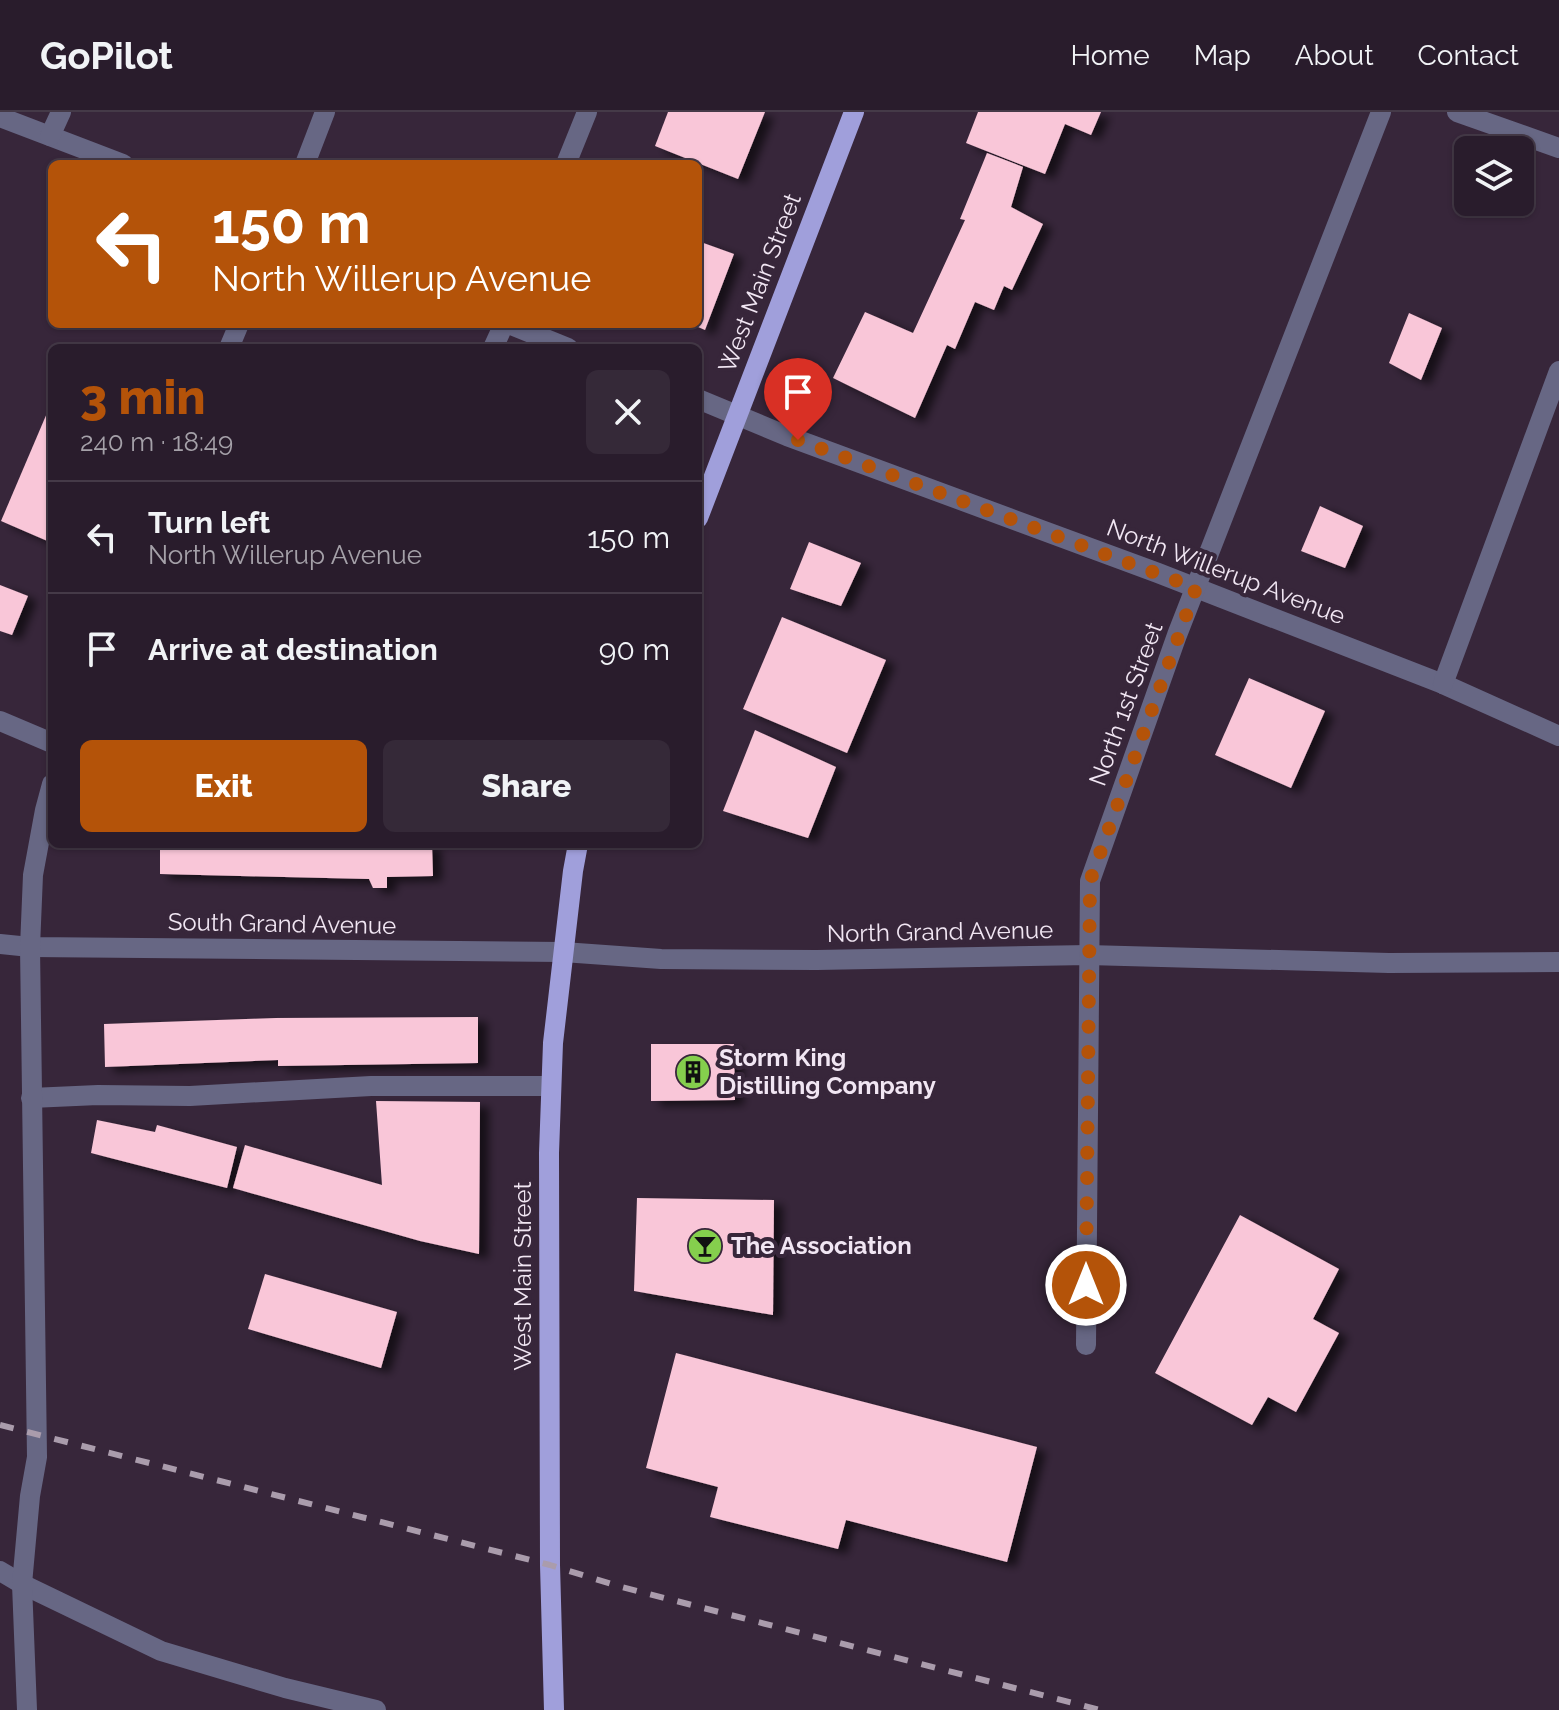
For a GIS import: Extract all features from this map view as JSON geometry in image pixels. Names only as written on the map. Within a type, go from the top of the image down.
[{"type":"main road","name":"West Main Street","points":[[702,508],[854,112]]},
{"type":"main road","name":"West Main Street","points":[[554,1710],[549,1153],[553,1043],[577,848]]},
{"type":"street","points":[[50,136],[61,112]]},
{"type":"street","points":[[307,160],[325,112]]},
{"type":"street","points":[[568,160],[587,112]]},
{"type":"street","name":"North 1st Street","points":[[1086,1345],[1090,881],[1196,588],[1381,112]]},
{"type":"street","points":[[1457,112],[1559,148]]},
{"type":"street","points":[[0,117],[113,160]]},
{"type":"street","points":[[517,328],[558,344]]},
{"type":"street","points":[[1443,684],[1559,371]]},
{"type":"street","name":"North Willerup Avenue","points":[[702,401],[787,436],[1196,588],[1443,684],[1559,736]]},
{"type":"street","points":[[0,721],[48,741]]},
{"type":"street","points":[[27,1710],[22,1584],[37,1457],[30,947],[33,875],[48,811]]},
{"type":"street","name":"South Grand Avenue","points":[[0,944],[30,947],[563,952]]},
{"type":"street","name":"North Grand Avenue","points":[[563,952],[661,959],[817,960],[1088,955],[1389,963],[1559,962]]},
{"type":"street","points":[[31,1098],[190,1096],[371,1086],[551,1086]]},
{"type":"street","points":[[0,1571],[161,1651],[285,1688],[376,1710]]},
{"type":"street","points":[[285,1688],[285,1710]]},
{"type":"building","points":[[668,112],[765,112],[738,179],[702,165],[702,160],[690,160],[655,146]]},
{"type":"building","points":[[978,112],[1101,112],[1091,135],[1065,124],[1045,174],[966,143]]},
{"type":"building","points":[[987,153],[1023,167],[1011,207],[1043,224],[1012,290],[1004,286],[994,310],[975,302],[955,349],[947,345],[915,418],[833,378],[865,312],[913,333],[965,220],[960,219]]},
{"type":"building","points":[[702,242],[734,254],[705,330],[700,328]]},
{"type":"building","points":[[1409,313],[1442,328],[1421,380],[1389,363]]},
{"type":"building","points":[[47,413],[48,413],[48,541],[1,521]]},
{"type":"building","points":[[1320,506],[1363,526],[1345,568],[1301,551]]},
{"type":"building","points":[[809,542],[861,563],[841,606],[790,589]]},
{"type":"building","points":[[0,585],[28,596],[12,635],[0,631]]},
{"type":"building","points":[[782,617],[886,660],[847,753],[743,709]]},
{"type":"building","points":[[1249,678],[1325,711],[1291,788],[1215,755]]},
{"type":"building","points":[[755,730],[836,767],[808,838],[723,811]]},
{"type":"building","points":[[160,848],[432,848],[433,876],[387,877],[387,888],[373,888],[369,879],[160,874]]},
{"type":"building","points":[[478,1017],[478,1063],[278,1066],[278,1060],[105,1067],[104,1024],[276,1018]]},
{"type":"building","name":"Storm King Distilling Company","points":[[651,1044],[734,1044],[735,1100],[651,1101]]},
{"type":"building","points":[[376,1101],[480,1102],[479,1254],[420,1241],[233,1188],[245,1145],[382,1185]]},
{"type":"building","points":[[97,1120],[155,1132],[157,1125],[237,1147],[227,1188],[91,1153]]},
{"type":"building","name":"The Association","points":[[637,1198],[774,1200],[773,1315],[634,1291]]},
{"type":"building","points":[[1240,1215],[1339,1269],[1313,1319],[1339,1333],[1296,1412],[1268,1397],[1252,1425],[1155,1373]]},
{"type":"building","points":[[265,1274],[397,1312],[381,1368],[248,1329]]},
{"type":"building","points":[[676,1353],[1037,1447],[1007,1562],[846,1520],[838,1549],[710,1517],[718,1487],[646,1468]]},
{"type":"railway","points":[[0,1425],[550,1565],[618,1586],[1100,1710]]},
{"type":"place","name":"Storm King Distilling Company","points":[[693,1072]]},
{"type":"place","name":"The Association","points":[[705,1246]]},
{"type":"route","points":[[798,440],[1196,588],[1090,881],[1086,1285]]}]
